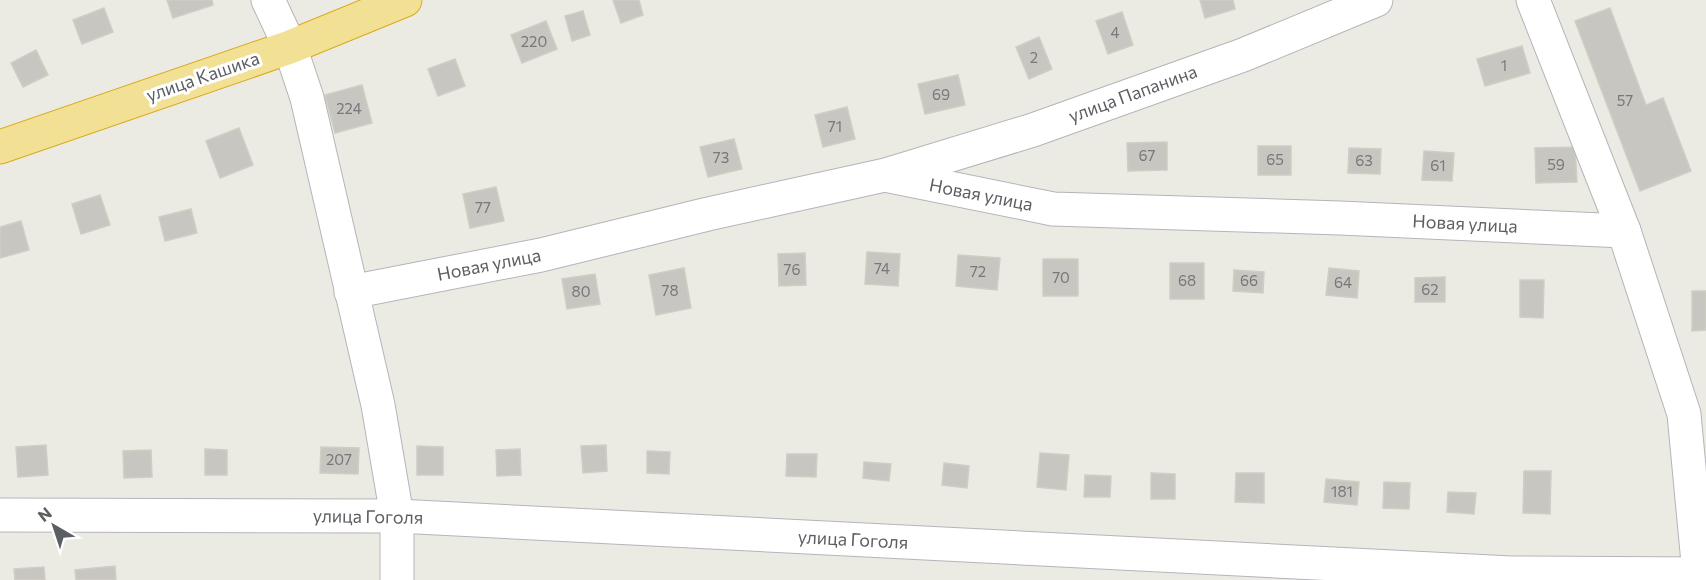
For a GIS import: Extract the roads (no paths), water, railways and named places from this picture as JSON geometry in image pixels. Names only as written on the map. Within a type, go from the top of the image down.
[{"type":"highway","name":"улица Кашика","points":[[0,147],[290,47],[405,0]]},
{"type":"street","points":[[268,0],[290,47],[307,98],[378,405],[397,516],[397,580]]},
{"type":"street","name":"улица Папанина","points":[[885,175],[1033,130],[1243,55],[1376,0]]},
{"type":"street","points":[[1533,0],[1624,231],[1684,414],[1702,574]]},
{"type":"street","name":"Новая улица","points":[[351,292],[541,255],[708,213],[885,175],[1053,209],[1340,218],[1624,231]]},
{"type":"street","name":"улица Гоголя","points":[[0,515],[397,516],[1511,577],[1702,574]]}]
